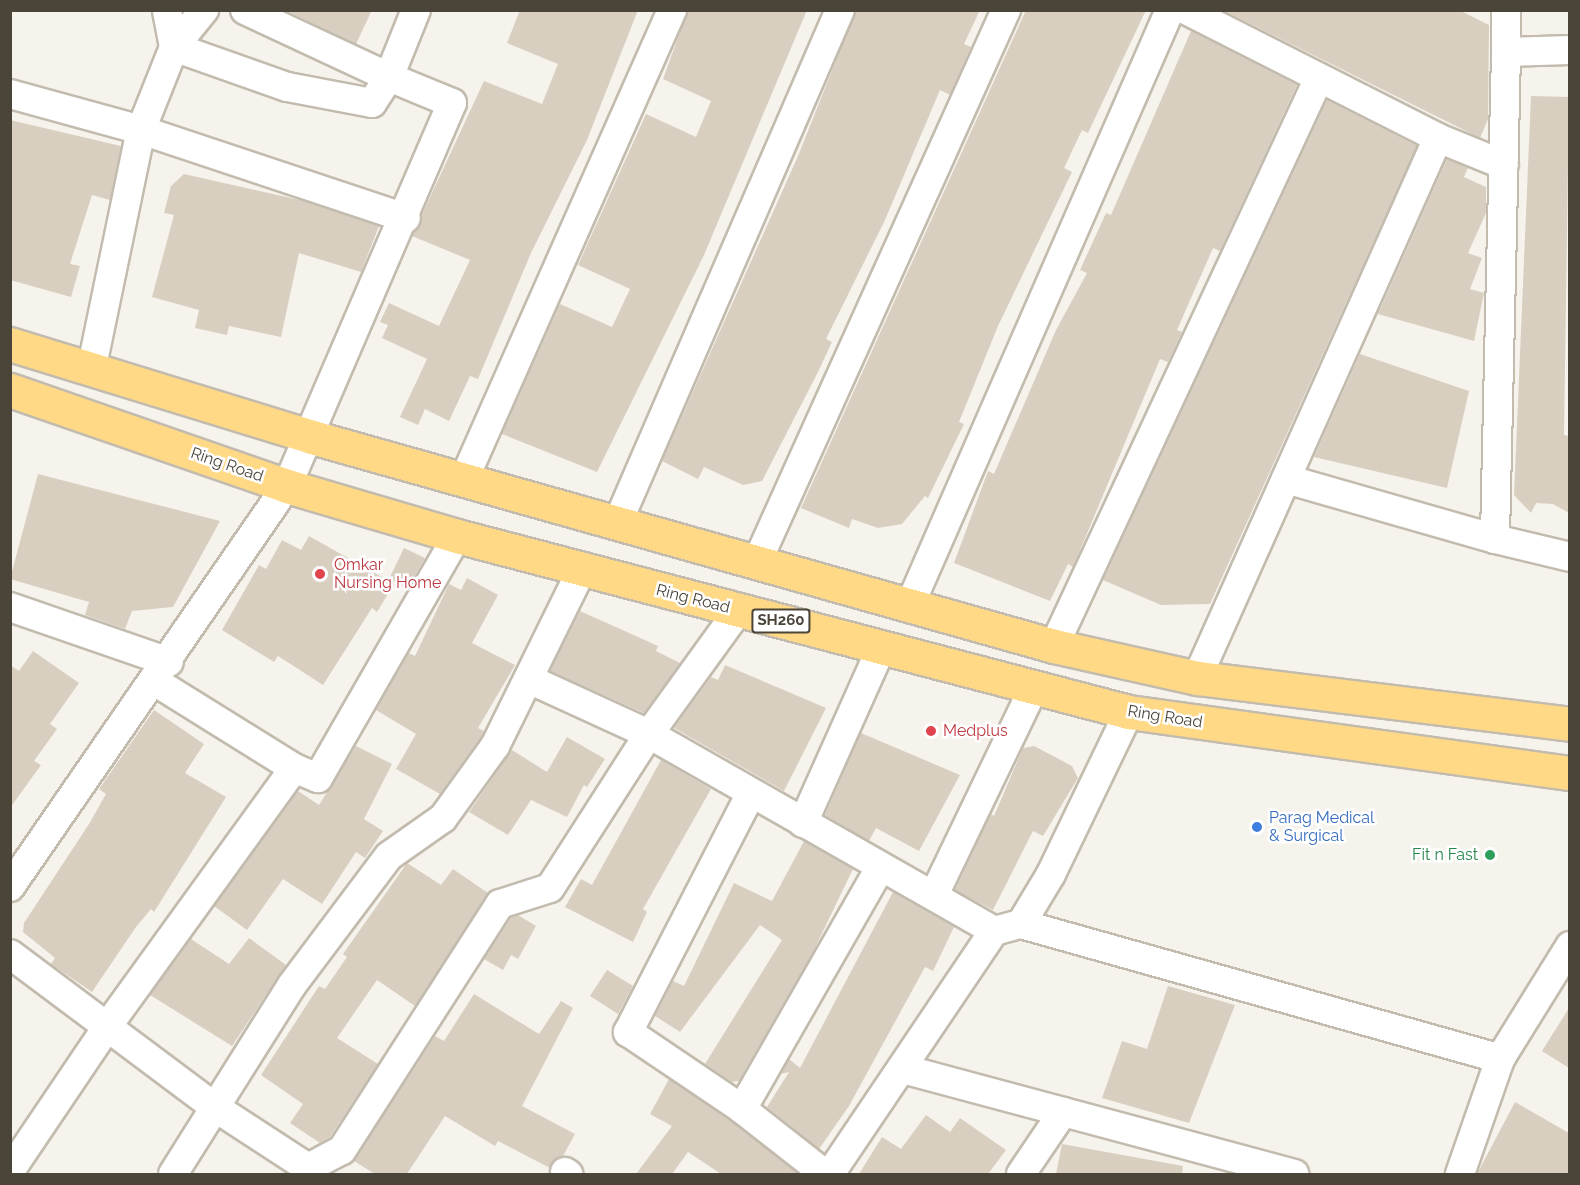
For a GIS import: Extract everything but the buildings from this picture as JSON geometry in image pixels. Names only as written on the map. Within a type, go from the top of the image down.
[{"type":"highway","points":[[10,344],[91,371],[312,437],[465,477],[617,524],[1054,646],[1197,678],[1569,724]]},
{"type":"highway","name":"Ring Road","points":[[10,390],[287,486],[457,536],[581,571],[882,646],[1129,712],[1569,773]]},
{"type":"street","points":[[167,10],[174,47]]},
{"type":"street","points":[[91,371],[141,130],[174,47],[204,10]]},
{"type":"street","points":[[14,874],[163,672],[287,486],[312,437],[406,218],[452,103],[389,77],[245,10]]},
{"type":"street","points":[[174,47],[287,87],[372,103],[389,77],[416,10]]},
{"type":"street","points":[[465,477],[672,10]]},
{"type":"street","points":[[617,524],[840,10]]},
{"type":"street","points":[[757,562],[1006,10]]},
{"type":"street","points":[[909,607],[1170,10]]},
{"type":"street","points":[[1186,10],[1438,138],[1504,165]]},
{"type":"street","points":[[1496,539],[1506,52],[1499,14]]},
{"type":"street","points":[[1506,52],[1569,50]]},
{"type":"street","points":[[1054,646],[1319,78]]},
{"type":"street","points":[[10,94],[141,130],[406,218]]},
{"type":"street","points":[[1197,678],[1438,138]]},
{"type":"street","points":[[1286,479],[1496,539],[1569,557]]},
{"type":"street","points":[[10,607],[163,672],[294,768],[318,778],[457,536]]},
{"type":"street","points":[[173,1174],[292,985],[389,856],[443,818],[495,746],[531,680],[581,571]]},
{"type":"street","points":[[10,954],[110,1024],[216,1108],[306,1171],[342,1150],[500,904],[550,888],[649,734],[738,611]]},
{"type":"street","points":[[803,823],[882,646]]},
{"type":"street","points":[[531,680],[649,734],[750,795],[880,868],[934,895],[1008,927],[1500,1059]]},
{"type":"street","points":[[934,895],[1034,687]]},
{"type":"street","points":[[830,1174],[903,1069],[1008,927],[1051,874],[1129,712]]},
{"type":"street","points":[[10,1171],[110,1024],[294,768]]},
{"type":"street","points":[[750,795],[628,1032],[742,1109],[825,1174]]},
{"type":"street","points":[[742,1109],[880,868]]},
{"type":"street","points":[[1460,1174],[1500,1059],[1569,946]]},
{"type":"street","points":[[903,1069],[1063,1112],[1250,1169],[1294,1174]]},
{"type":"street","points":[[1021,1174],[1063,1112]]},
{"type":"place","name":"Omkar Nursing Home","points":[[320,574]]},
{"type":"place","name":"Medplus","points":[[931,731]]},
{"type":"place","name":"Parag Medical & Surgical","points":[[1257,827]]},
{"type":"place","name":"Fit n Fast","points":[[1490,855]]}]
